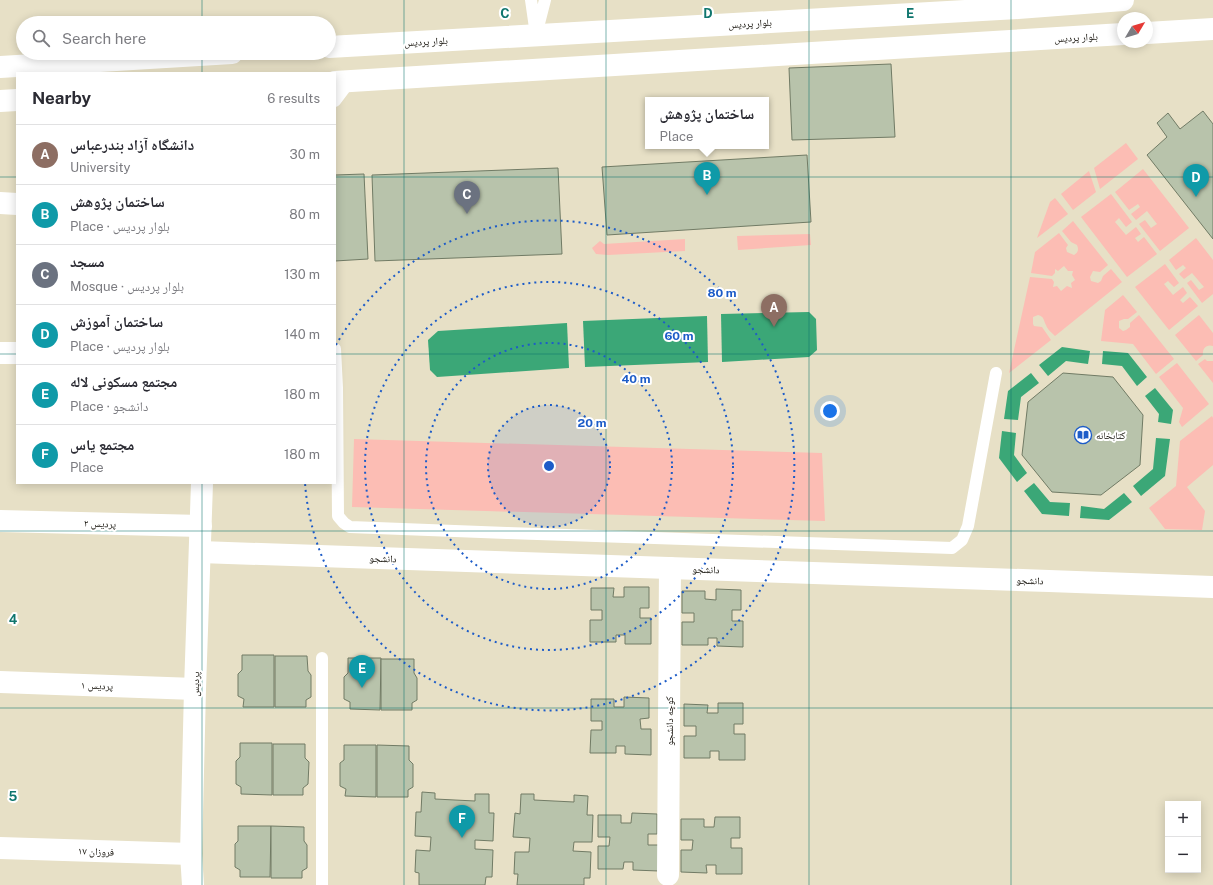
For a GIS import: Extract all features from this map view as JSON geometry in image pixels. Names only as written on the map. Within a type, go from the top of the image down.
[{"type":"street","name":"بلوار پردیس","points":[[336,47],[1016,4],[1123,0]]},
{"type":"street","points":[[1153,33],[1213,29]]},
{"type":"street","name":"بلوار پردیس","points":[[343,82],[1117,34]]},
{"type":"street","points":[[0,67],[116,60]]},
{"type":"street","points":[[0,101],[16,100]]},
{"type":"street","points":[[0,203],[16,204]]},
{"type":"street","points":[[0,353],[16,353]]},
{"type":"street","name":"پردیس","points":[[193,885],[191,854],[202,484]]},
{"type":"street","name":"پردیس ۲","points":[[0,520],[201,526]]},
{"type":"street","name":"دانشجو","points":[[200,552],[1213,587]]},
{"type":"street","name":"کوچه دانشجو","points":[[668,875],[670,568]]},
{"type":"street","name":"پردیس ۱","points":[[0,682],[195,689]]},
{"type":"street","name":"فروزان ۱۷","points":[[0,848],[191,854]]},
{"type":"lane","points":[[531,0],[536,34]]},
{"type":"lane","points":[[536,34],[545,0]]},
{"type":"lane","points":[[336,99],[343,82]]},
{"type":"lane","points":[[336,362],[338,388],[338,516],[350,527],[515,534],[952,548],[962,540],[968,526],[996,373]]},
{"type":"lane","points":[[322,658],[322,885]]},
{"type":"shaded area","points":[[1126,143],[1138,159],[1100,189],[1094,168]]},
{"type":"shaded area","points":[[1143,169],[1189,228],[1160,251],[1139,224],[1145,220],[1151,228],[1157,224],[1147,211],[1136,220],[1131,214],[1140,207],[1138,204],[1129,210],[1115,192]]},
{"type":"shaded area","points":[[1089,171],[1096,192],[1073,210],[1061,194]]},
{"type":"shaded area","points":[[1111,194],[1132,222],[1126,227],[1119,218],[1115,222],[1126,235],[1136,227],[1141,234],[1135,238],[1138,242],[1144,237],[1157,254],[1127,277],[1081,217]]},
{"type":"shaded area","points":[[1055,198],[1068,214],[1037,238],[1050,202]]},
{"type":"shaded area","points":[[1073,221],[1108,265],[1100,272],[1093,271],[1090,277],[1091,281],[1098,283],[1111,269],[1122,282],[1055,336],[1047,328],[1042,317],[1038,315],[1033,317],[1034,326],[1042,327],[1051,340],[1009,373],[1030,277],[1052,279],[1054,282],[1053,287],[1057,286],[1061,291],[1067,286],[1072,288],[1071,283],[1075,280],[1072,275],[1073,271],[1068,271],[1064,266],[1058,271],[1055,269],[1055,273],[1052,276],[1031,273],[1035,252],[1059,233],[1068,245],[1066,248],[1067,252],[1074,255],[1078,251],[1077,245],[1071,242],[1062,231]]},
{"type":"shaded area","points":[[810,234],[811,245],[738,250],[737,236]]},
{"type":"shaded area","points":[[1196,238],[1213,260],[1213,294],[1202,303],[1187,283],[1191,280],[1199,290],[1204,287],[1192,273],[1184,279],[1179,274],[1186,268],[1183,265],[1176,270],[1169,260]]},
{"type":"shaded area","points":[[685,239],[685,251],[608,255],[596,254],[592,248],[600,241],[604,244]]},
{"type":"shaded area","points":[[1165,264],[1179,283],[1174,287],[1168,281],[1164,284],[1173,295],[1183,287],[1187,293],[1180,300],[1183,303],[1190,297],[1198,306],[1169,330],[1135,287]]},
{"type":"shaded area","points":[[1123,295],[1137,312],[1128,319],[1119,321],[1119,328],[1123,331],[1126,330],[1130,327],[1130,323],[1139,315],[1174,359],[1156,374],[1133,344],[1101,341],[1105,310]]},
{"type":"shaded area","points":[[809,312],[816,319],[817,350],[809,357],[722,362],[721,314]]},
{"type":"shaded area","points":[[1199,315],[1213,333],[1213,346],[1205,347],[1203,350],[1203,355],[1196,361],[1175,335]]},
{"type":"shaded area","points":[[707,316],[708,362],[585,367],[583,321]]},
{"type":"shaded area","points":[[567,323],[569,368],[437,377],[430,370],[428,340],[438,331]]},
{"type":"shaded area","points":[[1062,347],[1090,351],[1088,364],[1066,361],[1048,376],[1039,365]]},
{"type":"shaded area","points":[[1103,351],[1128,353],[1147,377],[1137,386],[1122,366],[1102,364]]},
{"type":"shaded area","points":[[1205,359],[1207,361],[1213,361],[1213,383],[1198,364]]},
{"type":"shaded area","points":[[1177,363],[1209,404],[1182,427],[1179,422],[1183,408],[1159,377]]},
{"type":"shaded area","points":[[1031,373],[1039,383],[1021,397],[1018,420],[1004,419],[1008,391]]},
{"type":"shaded area","points":[[1155,388],[1173,410],[1171,424],[1158,422],[1159,414],[1145,396]]},
{"type":"shaded area","points":[[1212,416],[1213,465],[1187,487],[1205,511],[1202,530],[1165,529],[1149,508],[1176,486],[1180,441]]},
{"type":"shaded area","points":[[1002,431],[1016,433],[1014,455],[1027,473],[1017,482],[999,458]]},
{"type":"shaded area","points":[[1156,438],[1170,439],[1165,476],[1141,496],[1133,486],[1153,469]]},
{"type":"shaded area","points":[[354,439],[822,453],[825,521],[352,507]]},
{"type":"shaded area","points":[[1034,483],[1050,502],[1070,503],[1069,516],[1042,514],[1024,491]]},
{"type":"shaded area","points":[[1124,493],[1132,502],[1109,520],[1080,518],[1081,506],[1104,509]]},
{"type":"building","points":[[891,64],[895,137],[792,140],[789,68]]},
{"type":"building","points":[[1203,111],[1213,124],[1213,239],[1147,155],[1167,137],[1157,123],[1168,113],[1180,129]]},
{"type":"building","points":[[807,155],[811,222],[607,235],[602,167]]},
{"type":"building","points":[[558,168],[562,254],[375,261],[372,175]]},
{"type":"building","points":[[364,174],[368,259],[336,261],[336,175]]},
{"type":"building","name":"کتابخانه","points":[[1063,373],[1113,377],[1143,415],[1140,465],[1101,495],[1052,492],[1022,455],[1028,402]]},
{"type":"building","points":[[624,587],[649,587],[649,608],[640,608],[640,618],[651,618],[651,644],[625,644],[625,635],[616,635],[616,642],[590,642],[590,620],[602,620],[602,610],[591,610],[591,588],[614,588],[613,597],[624,597]]},
{"type":"building","points":[[716,589],[741,590],[741,610],[732,610],[732,621],[743,621],[743,647],[717,646],[717,638],[708,638],[708,645],[682,645],[682,622],[694,622],[694,613],[682,613],[682,591],[705,591],[705,599],[716,600]]},
{"type":"building","points":[[242,655],[274,655],[274,707],[243,707],[244,699],[238,696],[238,674],[242,670]]},
{"type":"building","points":[[275,656],[307,656],[308,671],[311,675],[311,697],[306,700],[306,707],[275,707]]},
{"type":"building","points":[[348,658],[381,658],[380,710],[350,709],[350,702],[344,699],[344,677],[348,673]]},
{"type":"building","points":[[381,659],[414,659],[414,673],[417,678],[417,700],[412,703],[412,710],[381,710]]},
{"type":"building","points":[[624,697],[649,698],[649,718],[640,719],[641,729],[651,729],[651,755],[625,754],[625,746],[616,746],[616,753],[590,753],[591,730],[602,730],[602,721],[591,721],[591,699],[614,699],[614,707],[624,707]]},
{"type":"building","points":[[718,703],[743,703],[743,724],[734,724],[734,734],[745,734],[745,760],[719,760],[719,751],[710,751],[710,758],[684,758],[684,736],[696,736],[696,726],[684,726],[684,704],[708,705],[707,713],[718,713]]},
{"type":"building","points":[[240,743],[272,743],[272,795],[241,794],[241,787],[236,784],[236,761],[240,757]]},
{"type":"building","points":[[273,744],[305,744],[305,758],[309,762],[308,784],[303,788],[303,795],[273,795]]},
{"type":"building","points":[[344,745],[376,745],[376,797],[345,796],[346,789],[340,786],[340,763],[344,760]]},
{"type":"building","points":[[377,745],[409,746],[409,760],[413,764],[413,787],[408,790],[408,797],[377,797]]},
{"type":"building","points":[[422,792],[435,793],[435,799],[475,801],[475,794],[489,794],[489,813],[494,813],[493,841],[475,840],[475,849],[493,850],[492,877],[486,877],[485,885],[419,885],[419,873],[415,872],[416,850],[430,851],[431,837],[415,836],[416,812],[421,812]]},
{"type":"building","points":[[521,794],[534,794],[534,800],[574,802],[574,795],[588,796],[587,815],[593,815],[592,842],[574,842],[573,851],[591,852],[590,878],[584,878],[584,885],[517,885],[518,874],[514,874],[515,852],[529,852],[530,838],[513,837],[515,813],[520,814]]},
{"type":"building","points":[[632,813],[657,814],[657,834],[648,834],[648,845],[659,845],[659,871],[633,870],[633,862],[624,862],[623,869],[598,869],[598,846],[609,846],[610,837],[598,837],[598,815],[621,815],[621,823],[631,823]]},
{"type":"building","points":[[715,817],[740,817],[740,838],[731,838],[731,848],[742,848],[742,874],[716,874],[716,865],[706,865],[707,873],[681,872],[681,850],[692,850],[693,840],[681,840],[681,819],[704,819],[704,827],[714,827]]},
{"type":"building","points":[[238,826],[271,826],[270,877],[240,877],[240,870],[235,867],[235,844],[238,841]]},
{"type":"building","points":[[271,826],[304,827],[304,841],[307,845],[307,868],[302,871],[302,878],[271,878]]},
{"type":"place","name":"ساختمان پژوهش","points":[[707,195]]},
{"type":"place","name":"ساختمان آموزش","points":[[1196,197]]},
{"type":"place","name":"مسجد","points":[[467,214]]},
{"type":"place","name":"دانشگاه آزاد بندرعباس","points":[[774,327]]},
{"type":"place","name":"کتابخانه","points":[[1083,435]]},
{"type":"place","name":"مجتمع مسکونی لاله","points":[[362,688]]},
{"type":"place","name":"مجتمع یاس","points":[[462,838]]}]
